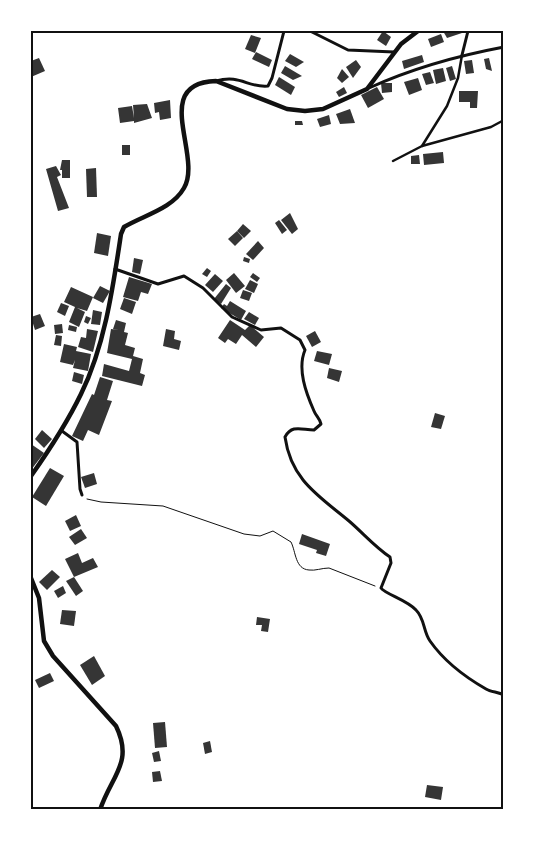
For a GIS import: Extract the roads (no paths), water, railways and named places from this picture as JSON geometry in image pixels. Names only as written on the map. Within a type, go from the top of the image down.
[{"type":"main road","points":[[31,476],[62,431],[82,392],[102,334],[116,269],[121,234],[124,227],[169,204],[179,196],[186,186],[188,169],[181,109],[182,101],[194,86],[205,81],[216,81],[279,107],[305,111],[323,109],[367,89],[401,44],[418,31]]},
{"type":"main road","points":[[31,578],[39,598],[44,641],[53,656],[116,726],[122,739],[124,751],[121,765],[100,810]]},
{"type":"street","points":[[216,81],[235,78],[258,87],[268,86],[272,78],[284,31]]},
{"type":"street","points":[[310,31],[348,50],[394,52]]},
{"type":"street","points":[[422,146],[447,106],[458,78],[468,31]]},
{"type":"street","points":[[367,89],[398,75],[462,55],[504,47]]},
{"type":"street","points":[[393,161],[422,146],[491,127],[504,120]]},
{"type":"street","points":[[116,269],[158,284],[177,276],[184,276],[203,288],[232,317],[261,330],[281,328],[300,340],[306,350],[301,363],[304,379],[312,408],[321,424],[314,430],[296,428],[288,432],[285,438],[289,456],[301,479],[320,500],[390,557],[391,563],[381,588],[387,594],[406,601],[417,610],[422,618],[430,642],[450,664],[487,690],[504,695]]},
{"type":"street","points":[[62,431],[77,444],[82,495]]}]
